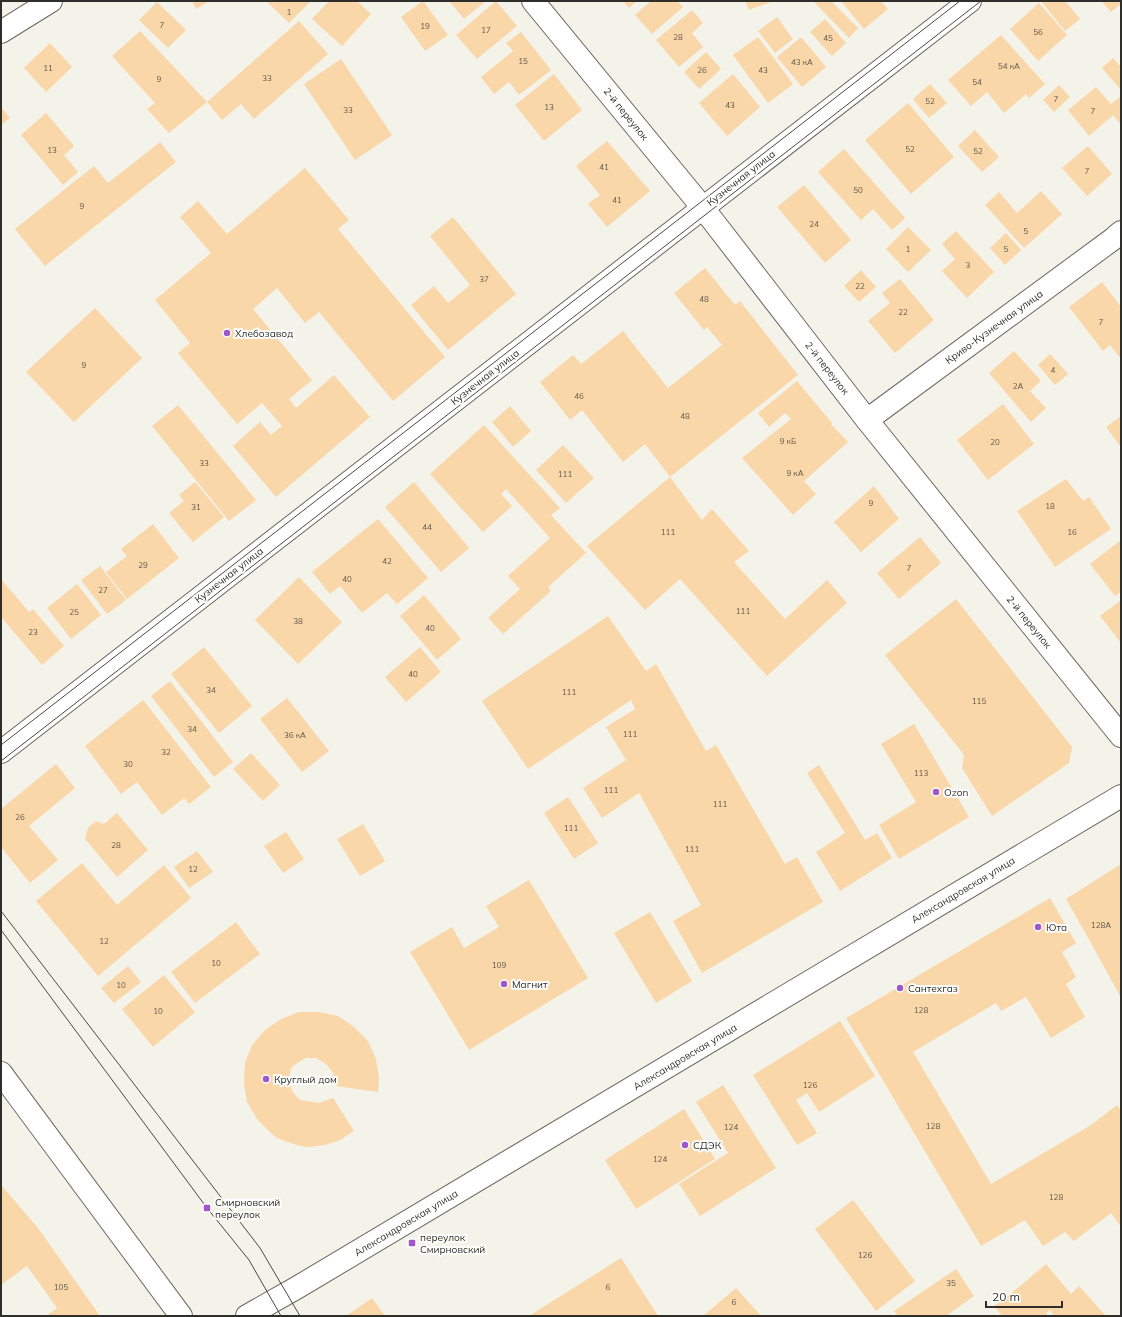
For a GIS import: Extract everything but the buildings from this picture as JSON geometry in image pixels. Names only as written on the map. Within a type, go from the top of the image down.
[{"type":"street","points":[[1,32],[51,1]]},
{"type":"street","name":"2-й переулок","points":[[533,1],[703,208],[867,420],[1121,736]]},
{"type":"street","name":"Кузнечная улица","points":[[1,752],[970,1]]},
{"type":"street","name":"Криво-Кузнечная улица","points":[[867,420],[1118,240]]},
{"type":"street","name":"Александровская улица","points":[[247,1316],[305,1283],[1121,796]]},
{"type":"street","points":[[1,1073],[181,1316]]},
{"type":"tram line","points":[[1,745],[960,1]]},
{"type":"tram line","points":[[1,761],[981,1]]},
{"type":"tram line","points":[[1,911],[260,1248],[300,1316]]},
{"type":"tram line","points":[[1,930],[207,1208],[249,1260],[281,1316]]},
{"type":"place","name":"Хлебозавод","points":[[227,333]]},
{"type":"place","name":"Ozon","points":[[936,792]]},
{"type":"place","name":"Юта","points":[[1038,927]]},
{"type":"place","name":"Магнит","points":[[504,984]]},
{"type":"place","name":"Сантехгаз","points":[[900,988]]},
{"type":"place","name":"Круглый дом","points":[[266,1079]]},
{"type":"place","name":"СДЭК","points":[[685,1145]]},
{"type":"place","name":"Смирновский переулок","points":[[207,1208]]},
{"type":"place","name":"переулок Смирновский","points":[[412,1243]]}]
